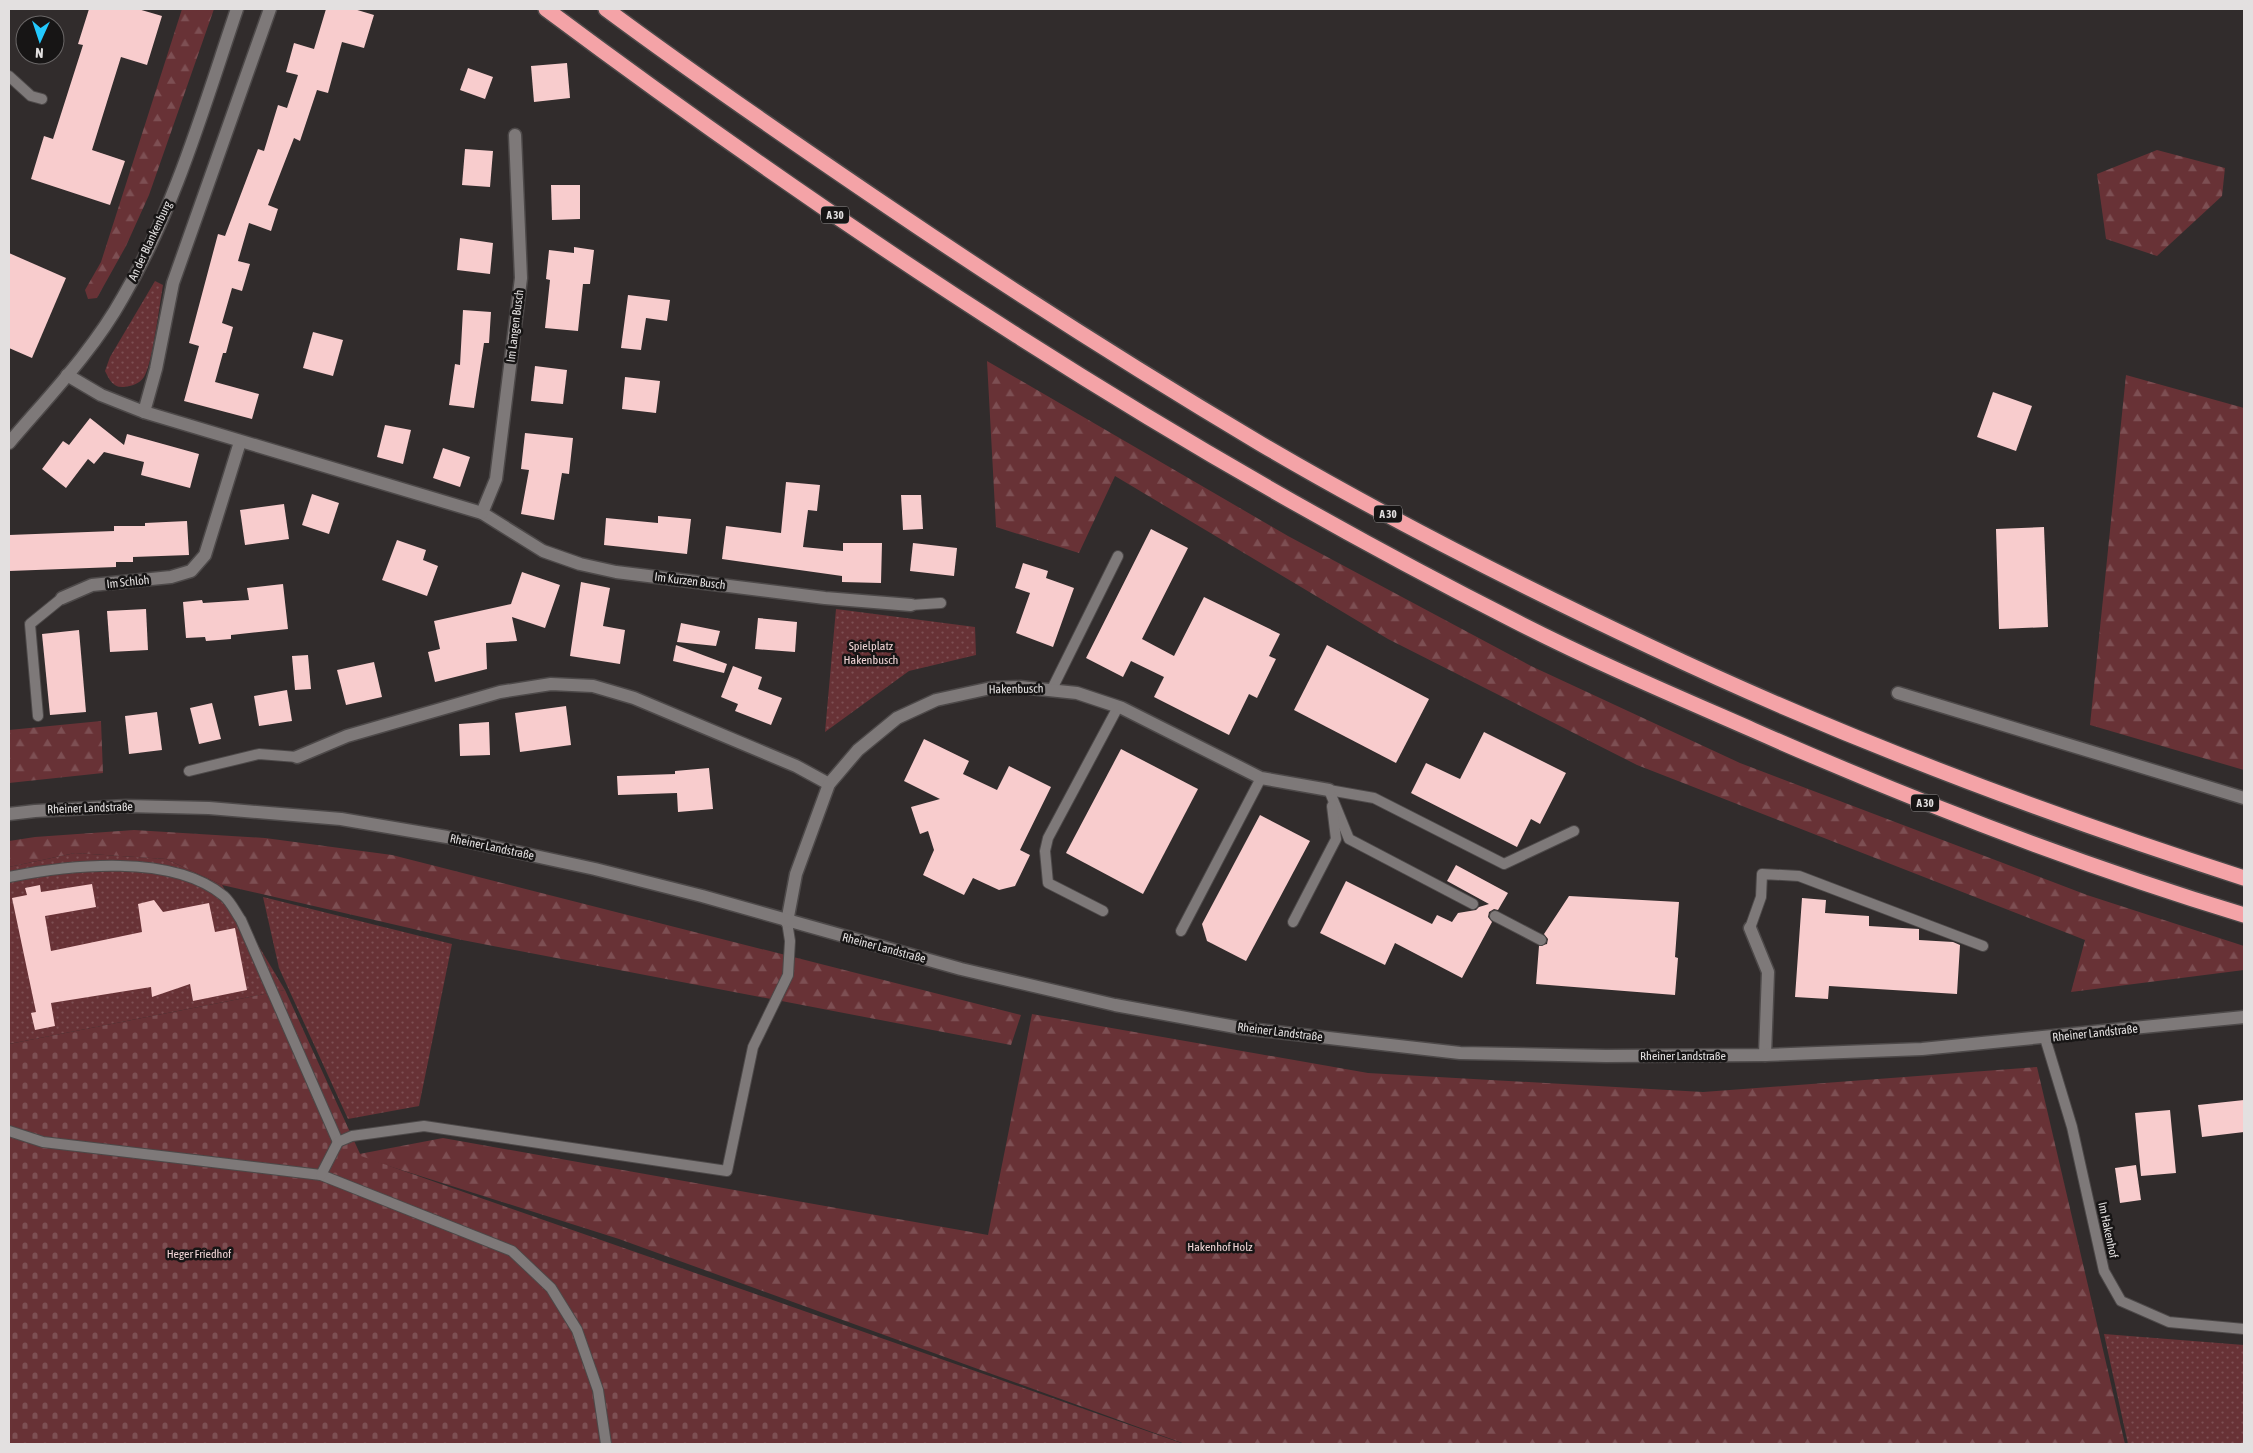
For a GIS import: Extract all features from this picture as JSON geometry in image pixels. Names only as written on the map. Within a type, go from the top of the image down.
[{"type":"highway","name":"A 30","points":[[546,9],[768,168],[977,310],[1132,409],[1333,525],[1516,622],[1615,669],[1803,752],[1946,812],[2137,881],[2244,915]]},
{"type":"highway","name":"A 30","points":[[606,9],[803,149],[980,268],[1116,356],[1240,431],[1393,517],[1524,585],[1645,644],[1819,722],[1947,773],[2084,824],[2244,878]]},
{"type":"street","name":"An der Blankenburg","points":[[9,442],[67,375],[105,326],[138,268],[182,167],[238,9]]},
{"type":"street","points":[[144,412],[156,368],[173,283],[270,9]]},
{"type":"street","name":"Im Langen Busch","points":[[482,513],[496,479],[521,278],[515,135]]},
{"type":"street","points":[[67,375],[101,395],[144,412],[482,513]]},
{"type":"street","name":"Im Schloh","points":[[62,598],[92,585],[171,577],[191,571],[205,555],[240,442]]},
{"type":"street","name":"Im Kurzen Busch","points":[[482,513],[543,551],[598,568],[816,597],[911,605]]},
{"type":"street","points":[[297,758],[347,736],[500,692],[551,684],[593,686],[634,698],[796,766],[829,784]]},
{"type":"street","name":"Hakenbusch","points":[[787,922],[796,874],[829,784],[858,750],[897,718],[936,700],[991,688],[1020,687],[1077,693],[1118,707],[1261,778],[1329,790]]},
{"type":"street","points":[[1898,693],[2244,798]]},
{"type":"street","name":"Rheiner Landstraße","points":[[9,814],[35,810],[136,806],[209,808],[341,819],[447,837],[595,869],[702,896],[787,922],[961,969],[1106,1003],[1241,1028],[1460,1053],[1606,1056],[1765,1055],[1922,1049],[2244,1017]]},
{"type":"street","points":[[1750,928],[1768,972],[1765,1055]]},
{"type":"lane","points":[[9,76],[31,96],[42,99]]},
{"type":"lane","points":[[1052,689],[1118,556]]},
{"type":"lane","name":"Im Schloh","points":[[38,716],[30,624],[62,598]]},
{"type":"lane","points":[[911,605],[941,603]]},
{"type":"lane","points":[[1104,911],[1048,883],[1045,851],[1048,838],[1118,707]]},
{"type":"lane","points":[[189,771],[259,754],[297,758]]},
{"type":"lane","points":[[1181,931],[1261,778]]},
{"type":"lane","points":[[1329,790],[1374,798],[1504,864],[1574,831]]},
{"type":"lane","points":[[1329,790],[1349,838],[1473,904]]},
{"type":"lane","points":[[1294,922],[1336,839],[1329,790]]},
{"type":"lane","points":[[9,877],[47,870],[104,865],[154,869],[204,882],[225,897],[241,920],[338,1142]]},
{"type":"lane","points":[[1750,928],[1761,897],[1762,874],[1799,876],[1983,946]]},
{"type":"lane","points":[[1495,916],[1541,940]]},
{"type":"lane","points":[[321,1174],[338,1142],[352,1136],[424,1126],[728,1171],[753,1047],[788,975],[790,941],[787,922]]},
{"type":"lane","name":"Im Hakenhof","points":[[2045,1038],[2072,1127],[2104,1271],[2121,1301],[2168,1322],[2244,1329]]},
{"type":"lane","points":[[9,1131],[43,1142],[321,1174],[512,1251],[551,1288],[577,1330],[598,1390],[606,1444]]},
{"type":"green space","points":[[182,9],[214,9],[149,195],[126,246],[97,298],[88,299],[85,290],[101,262]]},
{"type":"green space","points":[[2157,150],[2225,168],[2222,196],[2157,256],[2106,239],[2097,174]]},
{"type":"green space","points":[[155,281],[163,285],[153,348],[147,371],[144,377],[135,384],[124,387],[117,386],[105,371],[110,357]]},
{"type":"green space","points":[[987,361],[1288,536],[1531,666],[1740,763],[2087,895],[2244,946],[2244,970],[2071,992],[2085,940],[1637,765],[1388,639],[1115,476],[1079,553],[996,527]]},
{"type":"green space","points":[[2126,375],[2244,408],[2244,770],[2090,725]]},
{"type":"green space","name":"Spielplatz Hakenbusch","points":[[836,609],[975,627],[976,655],[909,671],[825,732]]},
{"type":"green space","points":[[101,721],[103,773],[9,783],[9,730]]},
{"type":"green space","points":[[134,830],[265,838],[392,855],[1021,1015],[1011,1045],[457,939],[222,885],[166,859],[75,853],[9,867],[9,841],[35,837]]},
{"type":"green space","points":[[75,853],[166,859],[222,885],[285,990],[9,1044],[9,867]]},
{"type":"green space","points":[[263,897],[452,944],[419,1106],[348,1119],[279,968]]},
{"type":"green space","name":"Heger Friedhof","points":[[285,990],[361,1156],[1184,1444],[9,1444],[9,1044]]},
{"type":"green space","name":"Hakenhof Holz","points":[[1032,1014],[1368,1073],[1703,1092],[2037,1067],[2125,1444],[1185,1444],[619,1239],[354,1155],[443,1138],[988,1235]]},
{"type":"green space","points":[[2104,1334],[2244,1345],[2244,1444],[2128,1444]]},
{"type":"building","points":[[89,9],[138,9],[162,16],[147,65],[121,57],[92,150],[125,161],[110,205],[31,179],[44,136],[53,139],[83,45],[78,44]]},
{"type":"building","points":[[326,9],[354,9],[374,15],[364,48],[342,42],[328,93],[317,90],[300,141],[294,138],[268,205],[278,209],[271,231],[249,223],[238,261],[250,264],[242,291],[232,288],[222,323],[233,327],[215,382],[259,394],[252,419],[184,401],[199,346],[189,343],[218,234],[225,236],[258,149],[264,151],[278,105],[287,108],[298,75],[286,72],[294,43],[314,49]]},
{"type":"building","points":[[567,63],[570,98],[534,102],[531,66]]},
{"type":"building","points":[[468,68],[493,77],[485,99],[460,90]]},
{"type":"building","points":[[465,149],[493,151],[490,187],[462,185]]},
{"type":"building","points":[[551,185],[580,185],[580,219],[552,220]]},
{"type":"building","points":[[460,238],[493,243],[490,274],[457,270]]},
{"type":"building","points":[[574,247],[594,250],[590,284],[583,284],[578,331],[545,328],[550,280],[546,279],[549,250],[574,253]]},
{"type":"building","points":[[9,253],[66,278],[32,358],[9,348]]},
{"type":"building","points":[[628,295],[670,300],[667,321],[646,318],[641,350],[621,348]]},
{"type":"building","points":[[463,310],[491,312],[489,343],[484,343],[474,408],[449,405],[455,364],[460,365]]},
{"type":"building","points":[[313,332],[343,340],[333,376],[303,368]]},
{"type":"building","points":[[535,366],[567,370],[563,404],[531,401]]},
{"type":"building","points":[[625,377],[660,381],[656,413],[622,409]]},
{"type":"building","points":[[1993,392],[2032,406],[2016,451],[1977,437]]},
{"type":"building","points":[[90,418],[124,445],[127,434],[199,454],[190,488],[141,475],[144,462],[104,452],[94,464],[88,459],[66,488],[42,469],[63,441],[69,445]]},
{"type":"building","points":[[385,425],[411,430],[403,464],[377,457]]},
{"type":"building","points":[[525,433],[573,438],[569,474],[562,473],[554,520],[521,514],[529,470],[521,469]]},
{"type":"building","points":[[443,448],[470,457],[460,487],[433,478]]},
{"type":"building","points":[[786,482],[820,485],[817,511],[808,510],[803,547],[843,551],[843,543],[882,543],[881,583],[842,582],[842,576],[722,559],[726,526],[781,533]]},
{"type":"building","points":[[312,494],[339,503],[329,534],[302,525]]},
{"type":"building","points":[[901,495],[921,495],[923,529],[903,530]]},
{"type":"building","points":[[284,504],[289,539],[245,545],[240,510]]},
{"type":"building","points":[[658,516],[691,519],[687,554],[604,545],[606,518],[658,523]]},
{"type":"building","points":[[187,521],[189,555],[133,557],[133,562],[116,562],[116,567],[9,571],[9,535],[114,531],[114,526],[145,526],[145,523]]},
{"type":"building","points":[[2044,527],[2048,627],[1999,629],[1996,529]]},
{"type":"building","points":[[1151,529],[1188,548],[1142,639],[1174,656],[1204,597],[1280,634],[1269,656],[1276,659],[1257,698],[1249,694],[1229,735],[1154,697],[1164,677],[1131,661],[1123,677],[1086,658]]},
{"type":"building","points":[[397,540],[426,550],[423,560],[438,566],[427,596],[382,580]]},
{"type":"building","points":[[913,543],[957,548],[954,576],[910,571]]},
{"type":"building","points":[[1023,563],[1048,571],[1046,578],[1074,588],[1053,647],[1016,633],[1030,593],[1015,588]]},
{"type":"building","points":[[522,572],[560,585],[545,628],[512,617],[517,641],[486,643],[487,669],[435,682],[428,652],[440,649],[434,621],[511,604]]},
{"type":"building","points":[[581,582],[610,588],[603,626],[625,630],[620,664],[570,656]]},
{"type":"building","points":[[283,584],[288,629],[231,635],[231,639],[206,641],[205,637],[186,638],[183,602],[202,600],[203,603],[249,600],[247,588]]},
{"type":"building","points":[[146,609],[148,650],[110,652],[107,611]]},
{"type":"building","points":[[758,618],[797,622],[795,652],[755,649]]},
{"type":"building","points":[[681,623],[720,631],[716,646],[677,642]]},
{"type":"building","points":[[79,630],[86,712],[50,715],[42,634]]},
{"type":"building","points":[[676,645],[727,664],[724,673],[673,661]]},
{"type":"building","points":[[1327,645],[1429,699],[1396,763],[1294,710]]},
{"type":"building","points":[[308,655],[311,689],[295,690],[292,656]]},
{"type":"building","points":[[374,662],[382,697],[346,705],[337,670]]},
{"type":"building","points":[[733,666],[762,677],[758,689],[782,698],[771,725],[735,711],[738,704],[721,697]]},
{"type":"building","points":[[287,690],[292,721],[259,726],[254,696]]},
{"type":"building","points":[[212,703],[221,739],[199,744],[190,708]]},
{"type":"building","points":[[566,706],[571,745],[520,752],[515,713]]},
{"type":"building","points":[[157,712],[162,750],[129,754],[125,716]]},
{"type":"building","points":[[489,722],[490,755],[460,756],[459,724]]},
{"type":"building","points":[[1484,732],[1566,773],[1540,824],[1531,819],[1517,847],[1411,793],[1426,763],[1460,779]]},
{"type":"building","points":[[924,739],[969,761],[963,774],[997,790],[1009,766],[1051,787],[1020,850],[1030,855],[1015,886],[999,890],[973,878],[964,895],[923,875],[934,850],[928,831],[920,834],[911,807],[940,799],[904,781]]},
{"type":"building","points":[[1121,749],[1198,789],[1143,894],[1066,853]]},
{"type":"building","points":[[709,768],[713,809],[678,812],[677,793],[618,795],[617,776],[675,774],[675,771]]},
{"type":"building","points":[[1260,815],[1310,841],[1246,961],[1207,941],[1202,924]]},
{"type":"building","points":[[1456,865],[1508,893],[1498,910],[1494,909],[1489,912],[1488,917],[1492,922],[1462,978],[1395,943],[1385,965],[1320,933],[1346,881],[1432,924],[1437,915],[1452,922],[1458,913],[1476,910],[1489,904],[1447,881]]},
{"type":"building","points":[[92,884],[96,907],[45,916],[51,951],[142,932],[138,904],[154,900],[163,912],[209,903],[215,932],[235,928],[247,990],[193,1001],[190,984],[152,997],[151,987],[51,1003],[55,1026],[35,1030],[31,1013],[36,1012],[12,898],[27,895],[25,888],[40,885],[41,892]]},
{"type":"building","points":[[1569,896],[1679,902],[1675,957],[1678,958],[1675,995],[1536,984],[1539,946],[1547,944],[1548,939],[1544,934]]},
{"type":"building","points":[[1802,898],[1826,900],[1825,913],[1869,916],[1869,926],[1919,929],[1919,940],[1953,942],[1960,945],[1957,994],[1829,986],[1828,999],[1795,997]]},
{"type":"building","points":[[2244,1100],[2244,1132],[2202,1137],[2198,1105]]},
{"type":"building","points":[[2170,1110],[2176,1173],[2141,1176],[2135,1113]]},
{"type":"building","points":[[2136,1165],[2141,1200],[2120,1203],[2115,1168]]}]
